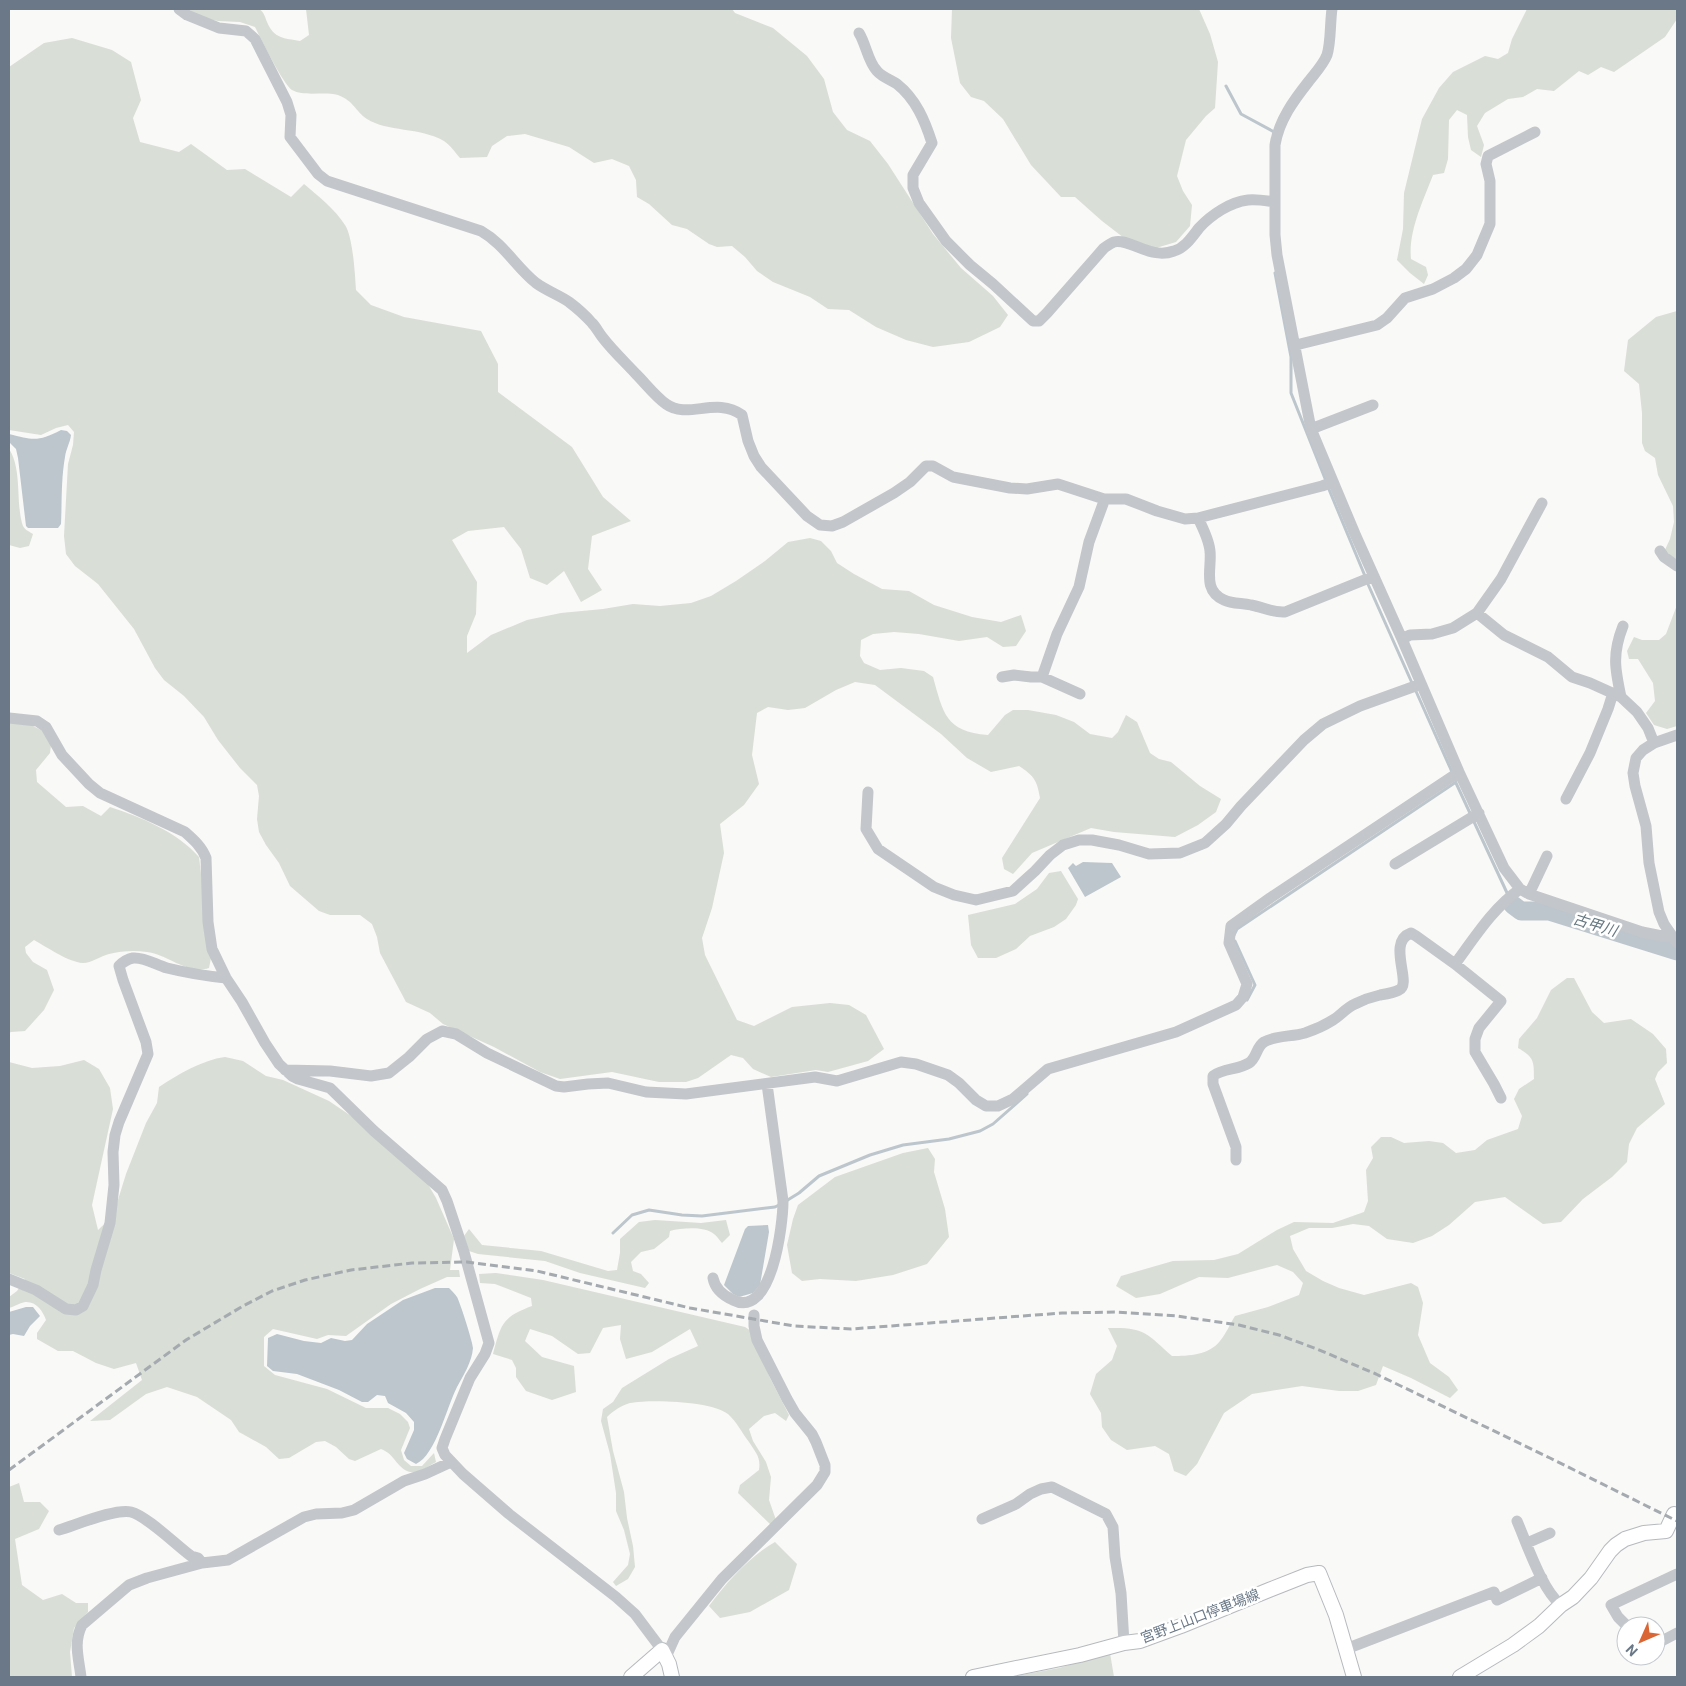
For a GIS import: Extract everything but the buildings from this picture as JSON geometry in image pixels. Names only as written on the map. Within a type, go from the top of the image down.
[{"type":"main road","points":[[1460,1677],[1513,1645],[1539,1626],[1561,1605],[1573,1597],[1591,1578],[1610,1551],[1624,1539],[1644,1533],[1666,1531],[1674,1514],[1677,1516]]},
{"type":"main road","name":"宮野上山口停車場線","points":[[973,1677],[1140,1641],[1269,1590],[1319,1573],[1336,1615],[1354,1677]]},
{"type":"main road","points":[[631,1677],[664,1653],[672,1677]]},
{"type":"street","points":[[179,9],[187,15],[219,28],[246,32],[255,39],[287,102],[291,115],[290,137],[318,174],[327,181],[481,231],[493,238],[517,265],[536,282],[547,291],[579,310],[593,324],[603,339],[656,396],[667,405],[683,410],[722,406],[742,415],[748,441],[760,466],[807,516],[820,524],[832,526],[843,522],[894,493],[910,482],[926,466],[933,466],[953,477],[1010,488],[1027,489],[1058,484],[1104,499],[1126,498],[1158,511],[1185,519],[1198,518],[1332,482]]},
{"type":"street","points":[[1332,9],[1327,54],[1282,120],[1276,136],[1275,146],[1277,255],[1311,429],[1332,482],[1459,772],[1504,868],[1525,892],[1642,932],[1675,939]]},
{"type":"street","points":[[859,33],[872,65],[877,72],[896,84],[914,101],[929,134],[932,143],[913,175],[913,188],[919,203],[946,241],[1033,321],[1038,321],[1047,313],[1104,248],[1115,242],[1124,243],[1150,252],[1164,253],[1175,251],[1186,244],[1207,219],[1237,202],[1251,200],[1275,202]]},
{"type":"street","points":[[1296,346],[1377,325],[1387,318],[1405,298],[1433,290],[1466,269],[1477,255],[1490,224],[1490,181],[1486,164],[1488,156],[1535,132]]},
{"type":"street","points":[[1311,429],[1373,405]]},
{"type":"street","points":[[1042,677],[1057,634],[1079,587],[1088,548],[1104,499]]},
{"type":"street","points":[[1402,639],[1410,635],[1432,634],[1454,628],[1477,613],[1501,579],[1542,504]]},
{"type":"street","points":[[1198,518],[1210,551],[1208,580],[1210,587],[1217,596],[1224,600],[1251,605],[1273,612],[1285,612],[1374,576]]},
{"type":"street","points":[[1660,551],[1664,557],[1677,566]]},
{"type":"street","points":[[1477,613],[1504,635],[1548,657],[1572,677],[1617,695],[1636,712],[1648,728],[1654,742]]},
{"type":"street","points":[[1566,799],[1590,753],[1608,709],[1617,695],[1616,644],[1623,626]]},
{"type":"street","points":[[1002,677],[1014,675],[1042,677],[1080,694]]},
{"type":"street","points":[[868,792],[866,829],[878,849],[934,887],[954,895],[976,900],[1012,891],[1063,845],[1079,840],[1110,843],[1149,854],[1180,854],[1205,843],[1226,824],[1304,740],[1323,724],[1360,706],[1421,684]]},
{"type":"street","points":[[9,718],[37,721],[46,727],[62,755],[100,793],[185,832],[203,850],[206,858],[208,922],[212,949],[226,978],[279,1064],[298,1080],[330,1088],[374,1131],[442,1190],[468,1266],[489,1343],[485,1354],[470,1378],[442,1448],[445,1455],[463,1474],[509,1514],[616,1597],[635,1614],[664,1653],[722,1579],[817,1485],[825,1472],[825,1465],[812,1434],[795,1413],[787,1399],[757,1340],[754,1326],[756,1298],[768,1283],[783,1219],[784,1201],[767,1084]]},
{"type":"street","points":[[1675,939],[1664,924],[1659,912],[1649,863],[1646,826],[1633,773],[1636,758],[1643,750],[1654,742],[1677,735]]},
{"type":"street","points":[[285,1070],[330,1071],[371,1076],[389,1073],[427,1039],[442,1031],[456,1034],[486,1053],[556,1086],[608,1083],[646,1092],[686,1094],[815,1077],[837,1081],[901,1062],[916,1064],[948,1075],[976,1100],[986,1106],[998,1106],[1013,1099],[1048,1069],[1176,1032],[1236,1005],[1243,997],[1247,984],[1229,943],[1231,926],[1459,772]]},
{"type":"street","points":[[1395,864],[1479,814]]},
{"type":"street","points":[[1455,964],[1504,901],[1525,892],[1547,856]]},
{"type":"street","points":[[1236,1160],[1236,1147],[1213,1084],[1213,1076],[1250,1063],[1264,1042],[1304,1033],[1333,1020],[1344,1010],[1356,1004],[1374,996],[1399,990],[1403,987],[1404,981],[1400,962],[1401,942],[1406,935],[1411,933],[1455,964],[1501,1001],[1479,1028],[1475,1039],[1475,1052],[1501,1098]]},
{"type":"street","points":[[9,1279],[36,1290],[66,1309],[76,1310],[83,1306],[93,1285],[110,1223],[114,1185],[112,1170],[115,1135],[148,1054],[146,1042],[119,966],[133,958],[192,974],[226,978]]},
{"type":"street","points":[[713,1278],[718,1290],[732,1300],[741,1303],[754,1315]]},
{"type":"street","points":[[741,1303],[756,1298]]},
{"type":"street","points":[[81,1677],[76,1643],[78,1632],[82,1625],[129,1585],[147,1578],[202,1563],[228,1560],[304,1517],[354,1510],[404,1481],[451,1462]]},
{"type":"street","points":[[982,1518],[1016,1504],[1041,1489],[1052,1487],[1106,1514],[1114,1527],[1115,1557],[1121,1593],[1124,1643]]},
{"type":"street","points":[[59,1530],[117,1512],[131,1512],[143,1518],[191,1556],[198,1558],[202,1563]]},
{"type":"street","points":[[1518,1521],[1542,1578],[1556,1601],[1561,1605]]},
{"type":"street","points":[[1527,1543],[1550,1534]]},
{"type":"street","points":[[1617,1616],[1611,1605],[1677,1574]]},
{"type":"street","points":[[1346,1649],[1401,1635],[1494,1592],[1497,1600],[1542,1578]]},
{"type":"shaded area","points":[[188,9],[259,9],[276,35],[300,41],[309,35],[306,9],[732,9],[735,13],[773,28],[807,56],[824,79],[833,112],[847,130],[870,141],[888,164],[933,234],[961,268],[993,296],[1008,315],[1000,327],[969,342],[933,347],[906,340],[876,327],[849,310],[828,309],[810,297],[773,282],[757,271],[732,246],[717,247],[709,244],[687,229],[672,225],[649,204],[637,197],[636,180],[629,166],[612,159],[594,163],[569,147],[525,134],[507,136],[492,146],[487,157],[460,158],[444,141],[435,137],[425,133],[384,126],[367,119],[343,97],[292,90],[278,71],[255,27],[240,22],[218,21],[198,17]]},
{"type":"shaded area","points":[[952,9],[1199,9],[1210,34],[1218,62],[1215,108],[1186,140],[1177,176],[1183,191],[1192,205],[1190,226],[1176,242],[1156,248],[1128,241],[1075,197],[1061,197],[1031,165],[1003,119],[984,101],[971,97],[960,83],[951,38]]},
{"type":"shaded area","points":[[1527,9],[1677,9],[1677,19],[1665,37],[1614,72],[1601,67],[1588,75],[1579,71],[1554,91],[1537,89],[1523,97],[1508,99],[1485,113],[1477,126],[1484,145],[1481,157],[1471,150],[1468,137],[1467,115],[1457,110],[1449,120],[1448,159],[1444,173],[1433,175],[1414,227],[1411,259],[1426,267],[1428,275],[1424,284],[1397,260],[1403,229],[1404,193],[1422,119],[1439,88],[1453,72],[1485,56],[1498,59],[1508,53],[1512,39]]},
{"type":"shaded area","points":[[72,38],[112,50],[131,62],[141,100],[133,118],[140,142],[179,152],[191,144],[227,170],[245,169],[291,197],[304,184],[331,208],[345,225],[352,247],[356,290],[371,305],[404,317],[481,331],[498,364],[498,392],[572,447],[603,497],[631,521],[592,536],[588,569],[602,590],[581,602],[564,571],[547,585],[530,578],[521,549],[504,527],[468,531],[452,540],[477,582],[476,614],[467,636],[467,653],[491,635],[527,620],[561,613],[633,604],[660,606],[691,603],[711,596],[736,581],[788,542],[810,538],[821,541],[831,551],[837,563],[882,589],[909,591],[934,605],[972,617],[1001,622],[1021,615],[1026,631],[1016,646],[1003,647],[987,637],[959,641],[894,632],[873,634],[861,640],[860,656],[864,663],[880,670],[901,668],[924,671],[933,677],[943,710],[954,725],[963,730],[988,735],[1005,715],[1013,710],[1028,710],[1056,715],[1074,722],[1090,734],[1112,738],[1118,732],[1126,715],[1137,722],[1150,753],[1159,759],[1171,762],[1200,786],[1221,799],[1216,812],[1198,825],[1175,837],[1114,832],[1091,828],[1032,853],[1013,874],[1004,869],[1002,858],[1040,798],[1038,787],[1031,776],[1019,766],[991,772],[967,758],[941,734],[875,685],[855,682],[836,690],[805,708],[788,710],[768,707],[757,713],[752,755],[759,784],[744,805],[720,824],[724,853],[712,908],[702,938],[705,955],[737,1020],[754,1026],[792,1007],[830,1003],[849,1005],[866,1015],[884,1049],[868,1061],[828,1072],[816,1070],[771,1077],[753,1069],[743,1058],[731,1055],[698,1078],[686,1082],[659,1082],[612,1072],[560,1079],[540,1072],[494,1047],[443,1024],[430,1013],[406,1002],[380,953],[372,924],[360,915],[330,915],[319,911],[290,886],[279,863],[259,832],[257,819],[259,796],[257,785],[240,768],[218,740],[204,717],[184,696],[164,680],[155,668],[134,629],[98,584],[75,566],[66,554],[64,536],[68,464],[74,432],[68,425],[41,435],[9,430],[9,67],[44,43]]},
{"type":"shaded area","points":[[1677,311],[1677,559],[1664,552],[1670,539],[1674,522],[1673,506],[1658,475],[1655,458],[1645,451],[1642,443],[1642,413],[1639,384],[1624,371],[1628,340],[1656,317]]},
{"type":"shaded area","points":[[61,430],[67,431],[71,435],[62,482],[61,524],[58,528],[28,528],[26,526],[18,458],[16,449],[9,442],[9,434],[35,439],[47,437]]},
{"type":"shaded area","points":[[9,449],[16,466],[20,515],[26,530],[33,534],[29,546],[20,548],[9,545]]},
{"type":"shaded area","points":[[1677,605],[1677,726],[1667,729],[1654,725],[1646,713],[1655,701],[1653,683],[1638,659],[1629,659],[1627,651],[1634,637],[1642,640],[1659,640],[1666,634]]},
{"type":"shaded area","points":[[9,723],[31,725],[43,731],[51,745],[50,753],[36,770],[37,782],[66,807],[83,806],[101,816],[110,807],[134,816],[158,826],[180,840],[199,857],[211,958],[209,968],[193,969],[162,956],[137,951],[114,953],[83,963],[64,957],[34,940],[25,947],[26,953],[33,962],[47,970],[54,990],[44,1010],[25,1031],[9,1033]]},
{"type":"shaded area","points":[[1083,862],[1112,863],[1121,877],[1085,897],[1068,868],[1073,863],[1076,866]]},
{"type":"shaded area","points":[[1061,871],[1078,899],[1066,919],[1054,927],[1030,936],[1016,949],[996,958],[978,958],[971,945],[968,915],[1015,904],[1037,889],[1049,873]]},
{"type":"shaded area","points":[[1567,978],[1574,978],[1592,1012],[1604,1023],[1631,1019],[1653,1034],[1666,1049],[1667,1063],[1658,1072],[1655,1079],[1665,1104],[1637,1128],[1629,1144],[1627,1162],[1612,1177],[1583,1199],[1561,1222],[1543,1224],[1505,1197],[1475,1202],[1449,1225],[1432,1236],[1413,1243],[1387,1239],[1369,1226],[1353,1224],[1332,1228],[1309,1228],[1290,1236],[1293,1249],[1306,1271],[1339,1288],[1364,1295],[1411,1283],[1418,1287],[1423,1303],[1418,1335],[1430,1363],[1449,1377],[1458,1390],[1450,1398],[1383,1366],[1376,1385],[1358,1391],[1339,1391],[1302,1386],[1252,1394],[1224,1413],[1197,1464],[1186,1476],[1174,1471],[1169,1454],[1155,1446],[1127,1450],[1111,1440],[1102,1427],[1101,1413],[1090,1394],[1096,1374],[1112,1360],[1117,1346],[1108,1328],[1138,1330],[1150,1337],[1172,1356],[1198,1354],[1210,1349],[1220,1341],[1235,1316],[1268,1307],[1299,1295],[1303,1283],[1293,1272],[1277,1265],[1228,1278],[1199,1277],[1160,1294],[1136,1298],[1116,1286],[1121,1276],[1173,1261],[1214,1260],[1238,1254],[1294,1222],[1333,1223],[1364,1212],[1368,1201],[1366,1170],[1373,1158],[1371,1147],[1381,1137],[1391,1137],[1404,1143],[1429,1141],[1443,1143],[1456,1153],[1475,1150],[1487,1140],[1518,1129],[1522,1116],[1514,1099],[1519,1089],[1534,1079],[1532,1060],[1518,1048],[1519,1039],[1537,1018],[1551,990]]},
{"type":"shaded area","points":[[225,1057],[243,1061],[266,1076],[283,1080],[329,1101],[366,1126],[426,1181],[436,1198],[454,1239],[450,1270],[459,1270],[460,1277],[447,1277],[391,1304],[346,1336],[328,1335],[317,1339],[273,1329],[264,1337],[264,1366],[275,1375],[327,1389],[366,1408],[388,1408],[400,1414],[408,1422],[410,1428],[401,1450],[404,1460],[411,1466],[422,1466],[434,1453],[436,1462],[424,1469],[409,1472],[399,1465],[390,1454],[381,1449],[355,1461],[349,1459],[336,1447],[325,1441],[316,1442],[289,1458],[279,1459],[266,1447],[239,1432],[231,1420],[197,1397],[167,1387],[146,1394],[110,1420],[90,1421],[142,1380],[136,1363],[114,1369],[96,1363],[73,1351],[58,1351],[37,1339],[37,1333],[46,1320],[38,1307],[32,1303],[25,1302],[9,1308],[9,1297],[17,1291],[25,1279],[9,1273],[9,1062],[32,1068],[60,1066],[84,1060],[99,1069],[110,1088],[113,1109],[92,1205],[98,1230],[113,1216],[126,1174],[146,1123],[157,1103],[159,1087],[199,1064]]},
{"type":"shaded area","points":[[928,1148],[935,1159],[934,1172],[945,1209],[949,1237],[927,1264],[893,1275],[856,1281],[820,1279],[802,1281],[792,1273],[787,1245],[798,1205],[835,1177],[903,1153]]},
{"type":"shaded area","points":[[655,1220],[701,1223],[726,1220],[730,1235],[722,1243],[710,1231],[687,1229],[670,1231],[669,1237],[654,1249],[641,1252],[631,1262],[633,1271],[641,1274],[649,1283],[645,1288],[580,1273],[545,1261],[478,1254],[469,1251],[464,1236],[469,1229],[482,1245],[541,1251],[608,1271],[617,1270],[620,1239],[639,1222]]},
{"type":"shaded area","points":[[768,1225],[769,1232],[760,1285],[753,1293],[739,1297],[724,1285],[745,1229],[748,1226]]},
{"type":"shaded area","points":[[496,1273],[543,1280],[745,1327],[751,1331],[770,1378],[789,1415],[786,1421],[775,1413],[764,1416],[749,1429],[753,1441],[766,1462],[771,1477],[769,1500],[776,1520],[771,1525],[738,1493],[740,1485],[759,1470],[759,1462],[754,1449],[728,1414],[709,1406],[681,1402],[640,1402],[624,1405],[607,1417],[613,1451],[624,1492],[635,1567],[628,1579],[616,1586],[613,1582],[628,1565],[630,1554],[624,1530],[616,1511],[616,1493],[610,1454],[601,1421],[603,1409],[613,1402],[622,1388],[669,1359],[698,1346],[690,1329],[652,1352],[626,1359],[620,1339],[621,1325],[603,1328],[590,1353],[578,1354],[552,1336],[530,1329],[525,1341],[542,1357],[574,1366],[576,1392],[552,1400],[526,1391],[516,1377],[516,1368],[512,1360],[493,1354],[498,1335],[504,1323],[514,1314],[532,1306],[531,1298],[495,1284],[480,1283],[479,1274]]},
{"type":"shaded area","points":[[435,1288],[449,1288],[457,1297],[473,1348],[469,1364],[453,1395],[435,1441],[423,1459],[416,1464],[407,1459],[404,1453],[414,1430],[414,1422],[406,1413],[388,1403],[385,1396],[377,1395],[368,1402],[362,1402],[339,1390],[297,1374],[273,1371],[267,1366],[268,1338],[277,1334],[321,1343],[331,1338],[345,1341],[352,1340],[367,1324],[403,1300]]},
{"type":"shaded area","points":[[33,1307],[40,1316],[30,1326],[24,1336],[9,1335],[9,1312]]},
{"type":"shaded area","points":[[19,1483],[24,1502],[40,1502],[49,1511],[39,1529],[15,1539],[22,1585],[43,1600],[62,1594],[76,1603],[88,1603],[88,1612],[74,1628],[70,1652],[72,1677],[9,1677],[9,1487]]},
{"type":"shaded area","points":[[775,1542],[797,1564],[789,1590],[750,1612],[720,1618],[709,1606],[739,1571],[756,1555]]},
{"type":"shaded area","points":[[1110,1653],[1114,1677],[1011,1677],[1059,1668]]},
{"type":"waterway","points":[[1226,86],[1241,114],[1276,133]]},
{"type":"waterway","points":[[1275,273],[1291,357],[1291,393],[1326,481]]},
{"type":"waterway","points":[[1328,487],[1365,576]]},
{"type":"waterway","points":[[1367,582],[1412,683]]},
{"type":"waterway","points":[[1415,689],[1452,772]]},
{"type":"waterway","points":[[1234,935],[1237,929],[1456,782]]},
{"type":"waterway","points":[[1456,783],[1508,895]]},
{"type":"waterway","name":"古甲川","points":[[1513,905],[1521,911],[1549,911],[1677,951]]},
{"type":"waterway","points":[[1235,941],[1255,985],[1247,1000]]},
{"type":"waterway","points":[[786,1201],[819,1176],[870,1155],[903,1145],[949,1139],[980,1131],[993,1124],[1027,1094]]},
{"type":"waterway","points":[[613,1233],[632,1215],[649,1210],[702,1216],[775,1207],[781,1204]]},
{"type":"railway","points":[[9,1470],[186,1340],[272,1291],[305,1280],[351,1270],[412,1263],[467,1262],[537,1271],[690,1308],[794,1326],[851,1329],[1062,1313],[1115,1312],[1177,1316],[1239,1325],[1279,1335],[1376,1374],[1677,1521]]}]
